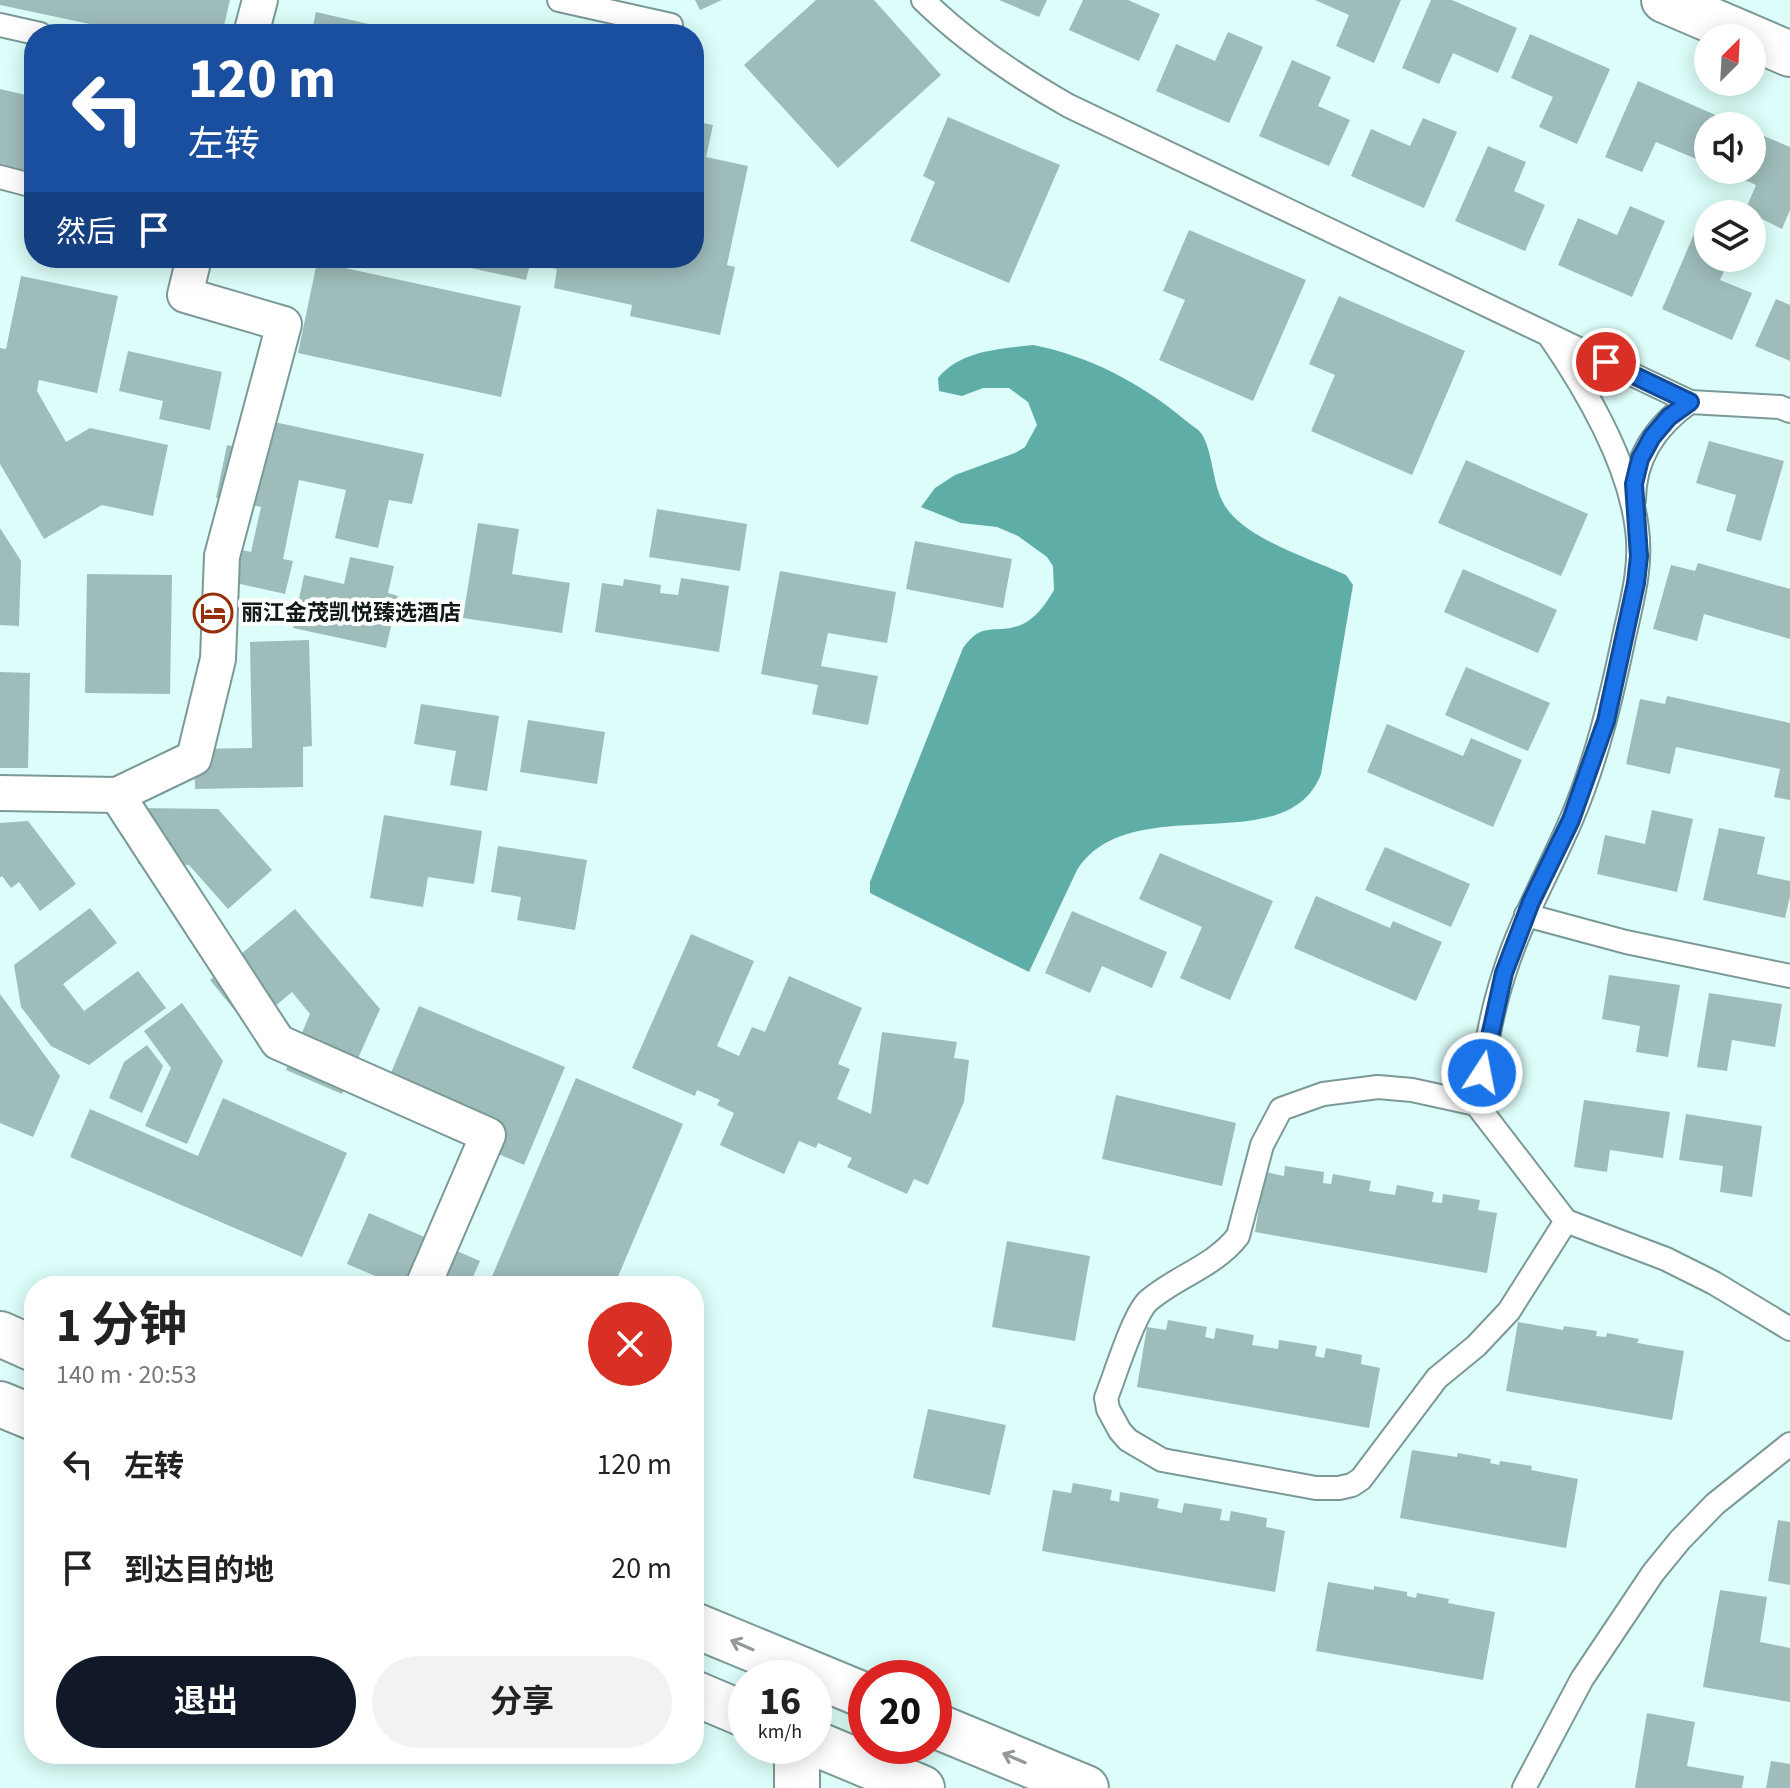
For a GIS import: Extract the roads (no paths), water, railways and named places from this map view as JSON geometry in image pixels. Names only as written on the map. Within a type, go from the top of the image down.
[{"type":"main road","points":[[1664,0],[1790,54]]},
{"type":"main road","points":[[0,1334],[24,1345]]},
{"type":"main road","points":[[0,1404],[24,1414]]},
{"type":"main road","points":[[704,1629],[848,1689]]},
{"type":"main road","points":[[704,1697],[728,1707]]},
{"type":"main road","points":[[952,1732],[1086,1788]]},
{"type":"main road","points":[[832,1750],[922,1788]]},
{"type":"main road","points":[[797,1764],[797,1788]]},
{"type":"street","points":[[254,24],[260,0]]},
{"type":"street","points":[[0,793],[117,795],[194,758],[218,659],[222,556],[284,324],[185,295],[192,268]]},
{"type":"street","points":[[117,795],[278,1042],[488,1135],[427,1276]]},
{"type":"lane","points":[[559,0],[667,24]]},
{"type":"lane","points":[[923,0],[984,53],[1025,82],[1069,106],[1550,336],[1690,402],[1780,407],[1790,411]]},
{"type":"lane","points":[[0,25],[24,30]]},
{"type":"lane","points":[[0,177],[24,183]]},
{"type":"lane","points":[[1550,336],[1596,413],[1634,510]]},
{"type":"lane","points":[[1476,1104],[1497,998],[1526,915],[1571,820],[1606,721],[1636,583],[1639,556],[1634,484],[1640,459],[1652,437],[1669,417],[1690,402]]},
{"type":"lane","points":[[1526,915],[1626,942],[1790,976]]},
{"type":"lane","points":[[1566,1221],[1509,1311],[1476,1346],[1437,1378],[1361,1479],[1352,1485],[1316,1488],[1162,1460],[1128,1440],[1108,1409],[1106,1398],[1135,1322],[1146,1302],[1198,1270],[1231,1246],[1238,1236],[1262,1145],[1281,1109],[1323,1094],[1378,1087],[1433,1093],[1476,1104],[1566,1221],[1666,1259],[1714,1283],[1790,1329]]},
{"type":"lane","points":[[1524,1788],[1582,1679],[1653,1573],[1715,1504],[1790,1444]]},
{"type":"water","points":[[1033,345],[1094,364],[1151,394],[1203,436],[1217,488],[1233,516],[1271,542],[1346,575],[1353,585],[1321,774],[1303,800],[1276,815],[1243,822],[1133,832],[1101,846],[1077,870],[1029,972],[870,893],[870,882],[963,648],[982,631],[1018,626],[1029,620],[1054,590],[1053,566],[1047,557],[1018,536],[997,527],[961,523],[921,507],[935,488],[955,475],[1025,447],[1037,425],[1028,402],[1009,388],[983,388],[962,396],[939,391],[938,378],[969,356]]},
{"type":"place","name":"丽江金茂凯悦臻选酒店","points":[[213,613]]}]
